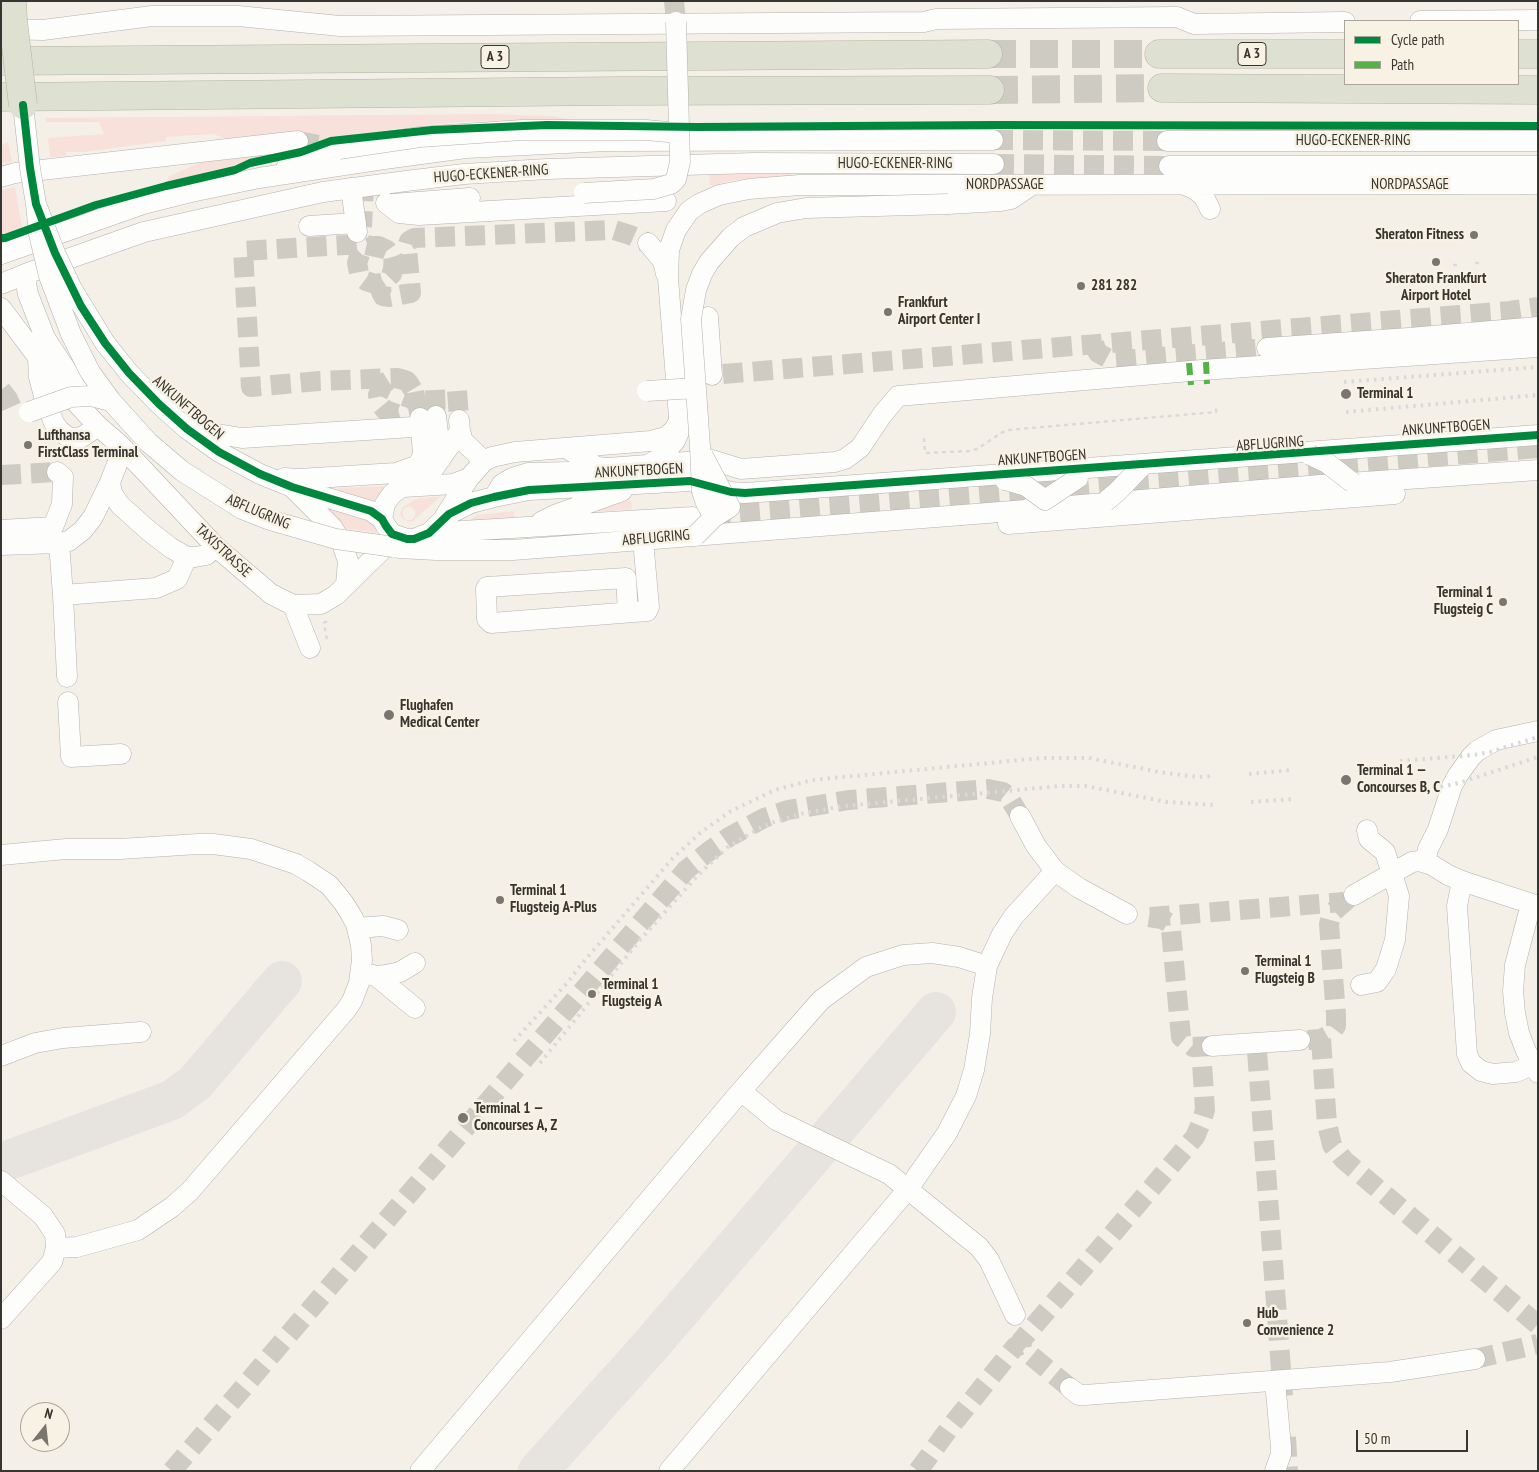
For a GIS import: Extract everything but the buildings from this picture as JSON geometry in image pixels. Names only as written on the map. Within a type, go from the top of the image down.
[{"type":"highway","points":[[9,17],[12,101],[619,91],[990,90]]},
{"type":"highway","name":"A 3","points":[[1,61],[988,54]]},
{"type":"highway","name":"A 3","points":[[1159,54],[1344,54]]},
{"type":"highway","points":[[1519,54],[1538,54]]},
{"type":"highway","points":[[1162,88],[1538,90]]},
{"type":"street","points":[[9,17],[42,30],[152,16],[238,16],[340,26],[924,22],[936,19],[1177,17],[1194,24],[1344,22]]},
{"type":"street","points":[[1519,20],[1538,20]]},
{"type":"street","points":[[351,188],[375,202],[386,203],[654,189],[672,184],[679,172],[680,162],[676,22]]},
{"type":"street","name":"ANKUNFTBOGEN","points":[[12,101],[30,168],[36,204],[55,253],[72,289],[105,343],[129,373],[186,429],[219,452],[260,474],[371,511],[382,519],[392,534],[401,537],[414,539],[438,528],[464,506],[494,497],[529,490],[690,481],[745,494],[1538,435]]},
{"type":"street","points":[[260,178],[312,156],[339,149],[420,137],[522,130],[646,130],[679,132]]},
{"type":"street","name":"HUGO-ECKENER-RING","points":[[1,254],[143,204],[191,192],[260,178],[466,148],[606,141],[993,140]]},
{"type":"street","points":[[1,177],[15,173],[298,141]]},
{"type":"street","name":"HUGO-ECKENER-RING","points":[[1168,141],[1538,141]]},
{"type":"street","name":"HUGO-ECKENER-RING","points":[[2,282],[144,237],[271,203],[351,188],[464,174],[547,169],[754,163],[994,164]]},
{"type":"street","name":"HUGO-ECKENER-RING","points":[[1169,166],[1538,166]]},
{"type":"street","points":[[620,167],[649,186],[666,201],[673,214],[676,230]]},
{"type":"street","name":"NORDPASSAGE","points":[[646,466],[660,458],[675,442],[679,432],[668,278],[669,250],[676,230],[689,211],[719,195],[749,189],[800,184],[1538,184]]},
{"type":"street","points":[[722,512],[706,503],[702,491],[691,319],[692,304],[702,274],[730,237],[761,218],[806,208],[1001,201],[1011,198],[1032,185]]},
{"type":"street","points":[[1185,185],[1196,190],[1204,197],[1210,208]]},
{"type":"street","points":[[1260,185],[1269,193],[1280,196],[1538,192]]},
{"type":"street","points":[[309,226],[356,227],[351,188]]},
{"type":"street","points":[[386,203],[400,213],[419,215],[666,201]]},
{"type":"street","name":"ABFLUGRING","points":[[36,204],[39,234],[49,276],[62,312],[90,372],[111,401],[137,431],[161,454],[189,475],[242,508],[270,520],[336,539],[394,547],[462,550],[512,550],[643,540],[694,526],[742,502],[1131,468],[1538,439]]},
{"type":"street","points":[[143,204],[144,237]]},
{"type":"street","points":[[648,243],[663,261],[668,278]]},
{"type":"street","name":"TAXISTRASSE","points":[[28,273],[26,283],[28,294],[45,338]]},
{"type":"street","name":"TAXISTRASSE","points":[[2,282],[30,321],[45,338],[120,445]]},
{"type":"street","name":"TAXISTRASSE","points":[[1,308],[55,380],[98,426],[120,445],[216,547],[271,594],[293,605],[321,604],[336,595],[383,549],[401,537]]},
{"type":"street","points":[[676,378],[717,374],[708,318]]},
{"type":"street","points":[[1267,348],[1538,327]]},
{"type":"street","points":[[566,448],[597,467],[613,468],[712,460],[741,469],[835,462],[845,459],[860,448],[882,415],[898,396],[1202,370],[1538,348]]},
{"type":"street","points":[[38,359],[39,377],[43,391],[54,423],[59,430],[69,438],[75,438],[82,437],[98,426]]},
{"type":"street","points":[[71,397],[87,381],[90,372]]},
{"type":"street","points":[[647,391],[696,388]]},
{"type":"street","points":[[29,412],[71,397],[91,396],[111,401]]},
{"type":"street","points":[[438,528],[469,478],[484,461],[500,454],[660,440],[671,434],[679,417]]},
{"type":"street","points":[[186,429],[242,438],[423,424]]},
{"type":"street","points":[[423,424],[441,459],[450,468],[469,478]]},
{"type":"street","points":[[397,472],[416,466],[421,460],[423,453],[423,424]]},
{"type":"street","points":[[260,474],[298,478],[432,470],[441,459],[459,425],[464,441],[484,461]]},
{"type":"street","points":[[1,545],[59,543],[69,541],[83,530],[93,517],[110,482],[118,462],[120,445]]},
{"type":"street","points":[[1310,455],[1327,463],[1353,483]]},
{"type":"street","points":[[438,528],[526,528],[630,521],[694,526],[1026,510],[1078,478],[1115,474],[1131,468]]},
{"type":"street","points":[[1105,502],[1117,492],[1131,468]]},
{"type":"street","points":[[1004,480],[1026,486],[1045,500],[1054,504],[1069,506],[1538,470]]},
{"type":"street","points":[[1,530],[54,528],[62,504],[64,478],[57,472]]},
{"type":"street","points":[[382,519],[384,504],[399,489],[404,487],[453,484],[469,478]]},
{"type":"street","points":[[110,482],[112,493],[120,505],[171,548],[187,557],[195,557],[206,555],[216,547]]},
{"type":"street","points":[[694,526],[707,544],[730,546],[1538,484]]},
{"type":"street","points":[[526,528],[555,515],[639,485]]},
{"type":"street","points":[[292,486],[341,540],[348,561],[346,584]]},
{"type":"street","points":[[438,528],[489,542],[613,534],[630,521]]},
{"type":"street","points":[[638,611],[626,578],[487,587],[486,589],[487,619],[491,623],[638,611],[649,607],[643,540]]},
{"type":"street","points":[[59,543],[67,677]]},
{"type":"street","points":[[63,595],[156,588],[177,579],[187,557]]},
{"type":"street","points":[[293,605],[310,648]]},
{"type":"street","points":[[68,702],[72,757],[121,754]]},
{"type":"street","points":[[1425,862],[1428,849],[1438,829],[1452,786],[1458,775],[1477,751],[1496,740],[1538,731]]},
{"type":"street","points":[[1020,816],[1036,846],[1055,871],[1079,888],[1127,914]]},
{"type":"street","points":[[1361,985],[1377,982],[1386,969],[1395,940],[1399,896],[1385,852],[1369,839],[1367,830]]},
{"type":"street","points":[[1,855],[66,849],[120,850],[213,844],[251,849],[283,858],[320,878],[343,902],[357,928],[369,974],[415,1008]]},
{"type":"street","points":[[1354,895],[1412,862],[1425,862],[1462,881],[1534,905],[1515,965],[1513,991],[1519,1033],[1535,1069],[1493,1074],[1481,1071],[1470,1063],[1467,1054],[1458,906],[1462,881]]},
{"type":"street","points":[[669,1471],[908,1189],[947,1133],[966,1096],[974,1070],[987,966],[1002,934],[1014,916],[1055,871]]},
{"type":"street","points":[[357,928],[382,926],[398,930]]},
{"type":"street","points":[[420,1471],[740,1091],[820,1000],[866,967],[903,954],[932,953],[958,957],[987,966]]},
{"type":"street","points":[[56,1248],[77,1247],[138,1230],[172,1207],[214,1164],[340,1017],[352,1001],[359,983],[369,974],[386,976],[400,972],[415,963]]},
{"type":"street","points":[[1,1056],[35,1043],[63,1038],[141,1032]]},
{"type":"street","points":[[1212,1046],[1257,1047],[1300,1040]]},
{"type":"street","points":[[740,1091],[776,1120],[889,1174],[979,1247],[989,1260],[1014,1315]]},
{"type":"street","points":[[1,1180],[43,1216],[55,1234],[56,1248],[52,1262],[1,1319]]},
{"type":"street","points":[[1070,1388],[1085,1396],[1390,1372],[1475,1359]]},
{"type":"street","points":[[1275,1381],[1281,1446],[1281,1454],[1275,1471]]},
{"type":"path","points":[[1475,264],[1481,263]]},
{"type":"path","points":[[1454,265],[1461,265]]},
{"type":"path","points":[[1457,280],[1463,279]]},
{"type":"path","points":[[1437,280],[1443,280]]},
{"type":"path","points":[[924,438],[925,454],[969,451],[977,449],[1008,430],[1216,412],[1216,407]]},
{"type":"shaded area","points":[[493,114],[553,116],[571,120],[461,122],[403,128],[324,139],[298,149],[298,133],[227,139],[213,134],[166,137],[166,141],[84,152],[66,152],[66,156],[50,157],[48,138],[104,134],[99,122],[46,122],[45,118]]},
{"type":"shaded area","points":[[1185,129],[1538,131],[1538,135],[1184,134]]},
{"type":"shaded area","points":[[8,142],[12,162],[1,163],[1,146]]},
{"type":"shaded area","points":[[282,153],[248,161],[233,168],[168,181],[168,177],[201,162]]},
{"type":"shaded area","points":[[709,174],[792,174],[792,177],[734,180],[710,186]]},
{"type":"shaded area","points":[[15,187],[22,227],[1,235],[1,190]]},
{"type":"shaded area","points":[[386,486],[374,501],[338,490],[338,488]]},
{"type":"shaded area","points":[[428,497],[440,497],[413,521],[410,522],[403,519],[400,514],[403,507],[416,499],[426,499]],"holes":[[[411,507],[415,511],[415,516],[411,520],[406,520],[403,516],[403,510]]]},
{"type":"shaded area","points":[[631,500],[632,509],[599,512],[598,509]]},
{"type":"shaded area","points":[[324,506],[365,519],[372,523],[377,530],[376,533],[342,528]]},
{"type":"shaded area","points":[[514,511],[515,525],[456,527],[478,515]]},
{"type":"taxiway","points":[[1,1163],[172,1100],[195,1083],[282,981]]},
{"type":"taxiway","points":[[538,1471],[651,1345],[936,1012]]},
{"type":"tunnel","points":[[674,1],[676,22]]},
{"type":"tunnel","points":[[988,54],[1159,54]]},
{"type":"tunnel","points":[[990,90],[1162,88]]},
{"type":"tunnel","points":[[993,140],[1167,141]]},
{"type":"tunnel","points":[[298,141],[359,155],[365,168],[362,227]]},
{"type":"tunnel","points":[[994,164],[1169,166]]},
{"type":"tunnel","points":[[420,418],[416,395],[410,385],[408,382],[405,380],[398,378],[395,378],[391,379],[383,384],[378,395],[380,404],[385,410],[397,414],[410,409],[415,396],[414,391],[412,387],[407,381],[396,378],[319,381],[251,387],[243,251],[362,244],[385,249],[392,255],[395,265],[390,278],[382,283],[375,284],[362,278],[357,263],[360,254],[364,250],[368,248],[373,246],[378,246],[387,250],[394,260],[392,274],[384,282],[381,288],[383,296],[390,297],[411,293],[407,248],[409,241],[414,238],[614,230],[648,243]]},
{"type":"tunnel","points":[[723,374],[1510,311],[1538,307]]},
{"type":"tunnel","points":[[1094,344],[1098,353],[1113,361],[1267,348]]},
{"type":"tunnel","points":[[1,390],[8,399],[15,415]]},
{"type":"tunnel","points":[[435,390],[436,416]]},
{"type":"tunnel","points":[[457,391],[459,418]]},
{"type":"tunnel","points":[[710,516],[1538,448]]},
{"type":"tunnel","points":[[1,475],[57,472]]},
{"type":"tunnel","points":[[172,1471],[686,870],[708,852],[729,837],[764,818],[788,810],[849,800],[988,789],[1003,792],[1008,796],[1020,816]]},
{"type":"tunnel","points":[[1308,1040],[1321,1039],[1330,1034],[1336,1026],[1329,924],[1332,913],[1348,899]]},
{"type":"tunnel","points":[[1150,917],[1344,902]]},
{"type":"tunnel","points":[[1149,917],[1162,919],[1169,923],[1171,930],[1181,1037],[1193,1047],[1212,1046]]},
{"type":"tunnel","points":[[1321,1039],[1327,1124],[1332,1145],[1344,1160],[1538,1325]]},
{"type":"tunnel","points":[[1070,1388],[1022,1348],[1021,1341],[1195,1137],[1205,1110],[1201,1047]]},
{"type":"tunnel","points":[[1257,1051],[1283,1396]]},
{"type":"tunnel","points":[[1475,1359],[1538,1344]]},
{"type":"tunnel","points":[[918,1471],[951,1426],[1015,1347],[1021,1345]]},
{"type":"tunnel","points":[[1286,1437],[1288,1471]]},
{"type":"railway","points":[[1344,382],[1538,367]]},
{"type":"railway","points":[[1346,412],[1538,395]]},
{"type":"railway","points":[[1400,761],[1474,755],[1538,737]]},
{"type":"railway","points":[[1396,791],[1431,789],[1459,783],[1538,757]]},
{"type":"railway","points":[[514,1041],[568,982],[672,859],[700,833],[731,811],[775,790],[812,780],[1041,758],[1089,758],[1159,772],[1198,777],[1213,776]]},
{"type":"railway","points":[[1249,774],[1292,770]]},
{"type":"railway","points":[[540,1063],[640,940],[698,875],[729,846],[774,822],[804,813],[844,806],[1060,786],[1086,786],[1167,802],[1215,805]]},
{"type":"railway","points":[[1251,802],[1294,799]]},
{"type":"marked path","points":[[1206,362],[1207,384]]},
{"type":"marked path","points":[[1189,363],[1191,385]]},
{"type":"cycle path","points":[[23,105],[36,204],[55,253],[81,306],[105,343],[129,373],[187,429],[219,452],[260,474],[292,487],[371,511],[382,519],[392,534],[407,539],[414,539],[429,533],[449,514],[471,503],[529,490],[690,481],[731,492],[745,493],[1538,435]]},
{"type":"cycle path","points":[[1,238],[96,205],[235,170],[250,163],[301,152],[331,141],[432,130],[547,125],[697,127],[993,125],[1538,126]]},
{"type":"place","name":"Sheraton Fitness","points":[[1474,235]]},
{"type":"place","name":"Sheraton Frankfurt Airport Hotel","points":[[1436,262]]},
{"type":"place","name":"281 282","points":[[1081,286]]},
{"type":"place","name":"Frankfurt Airport Center I","points":[[888,312]]},
{"type":"place","name":"Terminal 1","points":[[1346,394]]},
{"type":"place","name":"Lufthansa FirstClass Terminal","points":[[28,445]]},
{"type":"place","name":"Terminal 1 Flugsteig C","points":[[1503,602]]},
{"type":"place","name":"Flughafen Medical Center","points":[[389,715]]},
{"type":"place","name":"Terminal 1 — Concourses B, C","points":[[1346,780]]},
{"type":"place","name":"Terminal 1 Flugsteig A-Plus","points":[[500,900]]},
{"type":"place","name":"Terminal 1 Flugsteig B","points":[[1245,971]]},
{"type":"place","name":"Terminal 1 Flugsteig A","points":[[592,994]]},
{"type":"place","name":"Terminal 1 — Concourses A, Z","points":[[463,1118]]},
{"type":"place","name":"Hub Convenience 2","points":[[1247,1323]]}]
